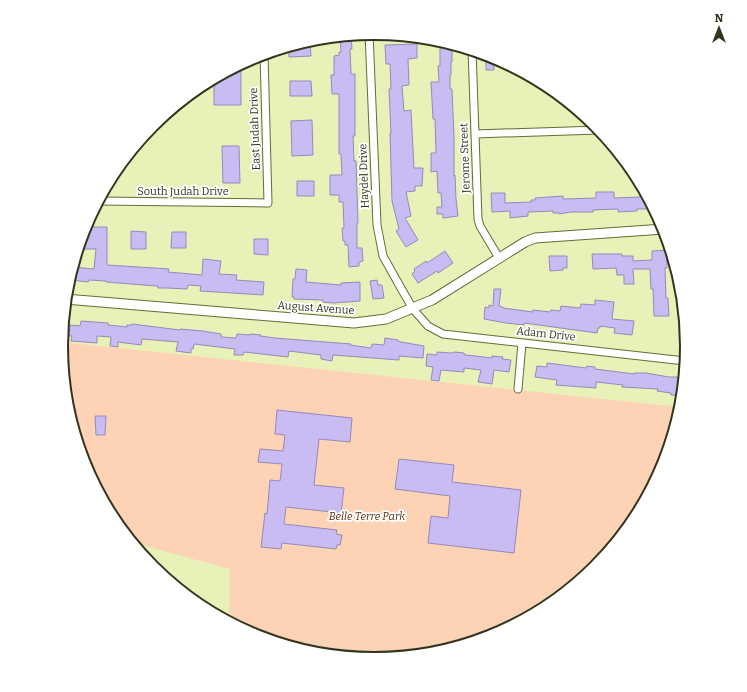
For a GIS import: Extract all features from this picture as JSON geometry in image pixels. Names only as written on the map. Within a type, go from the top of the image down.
[{"type":"street","name":"Haydel Drive","points":[[369,40],[377,225],[383,256],[413,309]]},
{"type":"street","name":"Jerome Street","points":[[472,56],[478,219],[480,226],[499,258]]},
{"type":"street","name":"East Judah Drive","points":[[264,60],[268,203]]},
{"type":"street","points":[[475,134],[590,130]]},
{"type":"street","name":"South Judah Drive","points":[[104,201],[268,203]]},
{"type":"street","name":"August Avenue","points":[[71,300],[354,324],[386,319],[432,300],[525,242],[535,238],[656,230]]},
{"type":"street","name":"Adam Drive","points":[[413,309],[428,326],[443,334],[679,360]]},
{"type":"street","points":[[518,389],[522,343]]},
{"type":"green space","name":"Belle Terre Park","points":[[68,343],[674,406],[663,444],[648,481],[628,516],[604,548],[560,589],[544,600],[491,629],[472,636],[433,646],[374,652],[334,649],[294,642],[256,629],[229,616],[230,569],[140,545],[119,516],[99,481],[78,425],[70,386]]},
{"type":"building","points":[[351,41],[352,49],[350,49],[351,74],[355,74],[355,136],[353,136],[354,161],[356,161],[358,223],[357,248],[362,248],[363,261],[359,262],[359,266],[349,267],[348,245],[345,245],[345,241],[343,241],[343,202],[339,202],[339,195],[330,195],[330,175],[342,175],[341,154],[339,154],[339,94],[332,94],[331,75],[334,75],[334,56],[339,55],[339,52],[341,52],[340,42]]},
{"type":"building","points":[[417,44],[417,58],[408,59],[409,85],[402,86],[404,111],[411,110],[414,168],[423,168],[422,186],[415,186],[415,191],[406,192],[411,216],[405,218],[418,240],[406,247],[396,231],[399,229],[392,201],[389,89],[391,89],[390,64],[386,64],[385,45]]},
{"type":"building","points":[[310,47],[311,56],[289,57],[289,52]]},
{"type":"building","points":[[440,47],[452,50],[450,89],[452,89],[454,176],[455,175],[458,216],[443,218],[443,214],[437,214],[437,207],[442,207],[441,193],[438,193],[437,171],[431,172],[431,153],[436,153],[435,119],[433,119],[431,82],[439,82],[438,66],[440,66]]},
{"type":"building","points":[[486,61],[494,64],[494,70],[486,70]]},
{"type":"building","points":[[241,70],[241,105],[214,105],[214,85]]},
{"type":"building","points":[[290,81],[311,81],[312,96],[290,96]]},
{"type":"building","points":[[312,120],[313,155],[292,156],[291,121]]},
{"type":"building","points":[[222,146],[239,146],[240,183],[223,183]]},
{"type":"building","points":[[297,181],[314,181],[314,196],[297,196]]},
{"type":"building","points":[[596,192],[614,192],[614,198],[640,197],[640,195],[647,209],[618,212],[618,209],[593,210],[593,212],[571,212],[559,214],[553,213],[553,211],[528,212],[528,216],[510,218],[510,211],[492,212],[491,193],[505,193],[505,203],[531,202],[531,200],[535,200],[535,198],[563,196],[563,199],[596,198]]},
{"type":"building","points":[[92,227],[107,227],[107,265],[169,269],[168,272],[202,275],[203,259],[221,261],[219,274],[237,275],[236,280],[264,282],[263,295],[200,291],[201,286],[188,285],[187,289],[158,288],[158,286],[106,281],[89,280],[88,282],[74,280],[78,268],[94,269],[96,249],[84,249]]},
{"type":"building","points":[[131,231],[146,232],[146,249],[131,249]]},
{"type":"building","points":[[172,232],[186,232],[186,248],[171,248]]},
{"type":"building","points":[[254,239],[268,239],[268,255],[254,254]]},
{"type":"building","points":[[664,250],[667,261],[667,268],[665,268],[666,298],[668,298],[669,316],[654,316],[653,289],[651,289],[650,269],[633,269],[634,284],[624,284],[624,275],[617,275],[616,268],[593,269],[592,254],[622,254],[622,256],[633,256],[633,261],[652,260],[652,251]]},
{"type":"building","points":[[445,251],[453,263],[438,273],[437,271],[418,283],[412,274],[415,271],[414,269],[426,261],[427,263]]},
{"type":"building","points":[[549,256],[567,256],[567,268],[563,268],[563,270],[550,271]]},
{"type":"building","points":[[296,269],[307,270],[306,282],[341,285],[341,283],[360,282],[360,301],[333,303],[323,302],[323,300],[294,299],[294,297],[292,297],[293,279],[295,279]]},
{"type":"building","points":[[377,280],[378,285],[382,285],[384,298],[373,299],[370,281]]},
{"type":"building","points":[[494,289],[501,289],[499,306],[503,308],[533,312],[533,310],[550,312],[551,310],[560,311],[561,306],[580,308],[581,304],[595,305],[595,300],[614,302],[612,319],[634,321],[632,335],[614,333],[615,328],[600,326],[597,333],[524,323],[524,325],[506,323],[484,319],[485,307],[489,308],[489,305],[493,306]]},
{"type":"building","points":[[81,321],[108,323],[108,325],[127,327],[127,325],[132,324],[180,330],[203,331],[221,334],[221,337],[236,338],[237,334],[250,334],[275,338],[351,344],[350,345],[371,348],[372,344],[384,345],[385,338],[424,346],[423,358],[399,356],[399,360],[333,355],[332,361],[321,359],[321,355],[289,351],[288,357],[244,352],[243,355],[234,355],[235,349],[194,344],[193,349],[191,349],[191,353],[176,351],[178,342],[142,339],[141,345],[118,342],[118,347],[110,346],[111,337],[97,336],[97,343],[71,341],[72,336],[69,336],[70,325],[80,326]]},
{"type":"building","points":[[437,352],[455,352],[464,353],[466,355],[492,358],[492,356],[503,357],[502,359],[511,360],[509,372],[494,370],[492,384],[478,382],[481,370],[464,368],[464,372],[441,370],[439,381],[431,380],[433,367],[426,366],[427,354],[437,355]]},
{"type":"building","points":[[547,363],[586,368],[587,366],[595,367],[595,369],[634,374],[646,373],[678,377],[676,395],[671,395],[671,393],[657,391],[658,389],[622,387],[623,385],[596,382],[596,388],[556,385],[557,380],[535,377],[537,366],[547,367]]},
{"type":"building","points":[[277,410],[352,418],[350,442],[319,439],[314,485],[344,488],[341,513],[286,507],[284,524],[337,530],[336,534],[342,535],[340,545],[337,545],[336,549],[282,543],[281,549],[261,547],[265,513],[267,514],[270,480],[280,481],[282,464],[258,462],[260,449],[283,451],[285,435],[275,434]]},
{"type":"building","points":[[95,416],[106,416],[105,435],[96,435]]},
{"type":"building","points":[[399,459],[454,465],[452,482],[521,490],[514,553],[428,543],[431,516],[448,518],[450,496],[395,489]]}]
